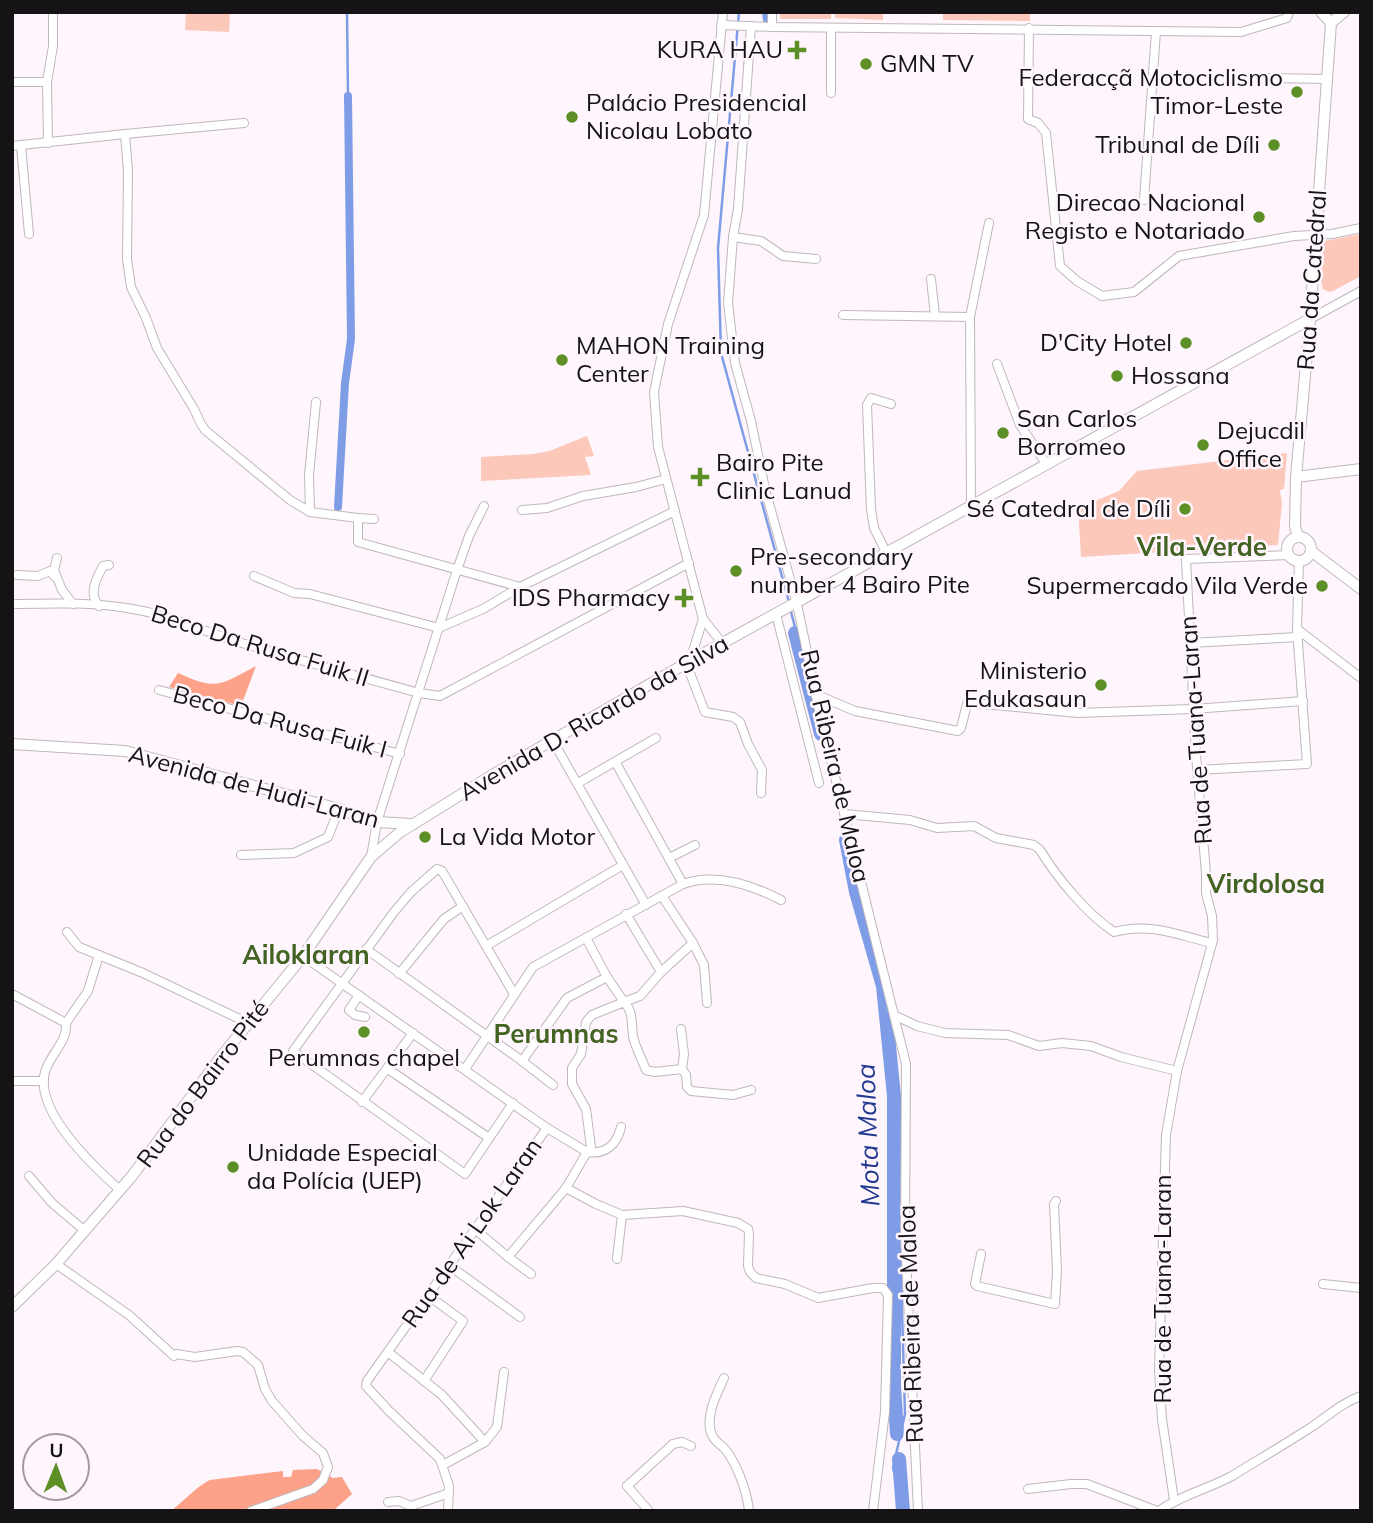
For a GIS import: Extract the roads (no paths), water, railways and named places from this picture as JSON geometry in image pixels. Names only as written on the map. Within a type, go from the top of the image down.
[{"type":"main road","points":[[1321,12],[1331,23],[1343,12]]},
{"type":"main road","name":"Rua da Catedral","points":[[1298,537],[1295,526],[1296,477],[1331,23]]},
{"type":"main road","points":[[793,603],[887,554],[1310,319]]},
{"type":"main road","points":[[1296,477],[1361,469]]},
{"type":"main road","points":[[1311,551],[1309,556],[1294,558],[1289,544],[1298,537],[1308,541],[1311,551],[1361,589]]},
{"type":"main road","name":"Avenida D. Ricardo da Silva","points":[[412,824],[793,603]]},
{"type":"main road","name":"Avenida de Hudi-Laran","points":[[12,744],[125,751],[340,809],[377,822],[412,824]]},
{"type":"main road","name":"Rua do Bairro Pité","points":[[12,1307],[56,1264],[120,1190],[303,956],[372,857],[412,824]]},
{"type":"street","points":[[48,143],[47,82],[53,46],[52,12]]},
{"type":"street","points":[[723,12],[724,25],[704,215],[668,324],[654,392],[658,447],[703,619],[723,644]]},
{"type":"street","points":[[772,12],[772,27]]},
{"type":"street","points":[[724,25],[1241,32],[1287,18],[1289,12]]},
{"type":"street","name":"Rua Ribeira de Maloa","points":[[751,26],[738,209],[728,303],[735,363],[906,1064],[905,1244],[918,1511]]},
{"type":"street","points":[[831,28],[831,93]]},
{"type":"street","points":[[1029,28],[1028,119],[1038,123],[1046,133],[1060,266],[1089,290],[1102,296],[1135,292],[1179,256],[1294,236],[1361,228]]},
{"type":"street","points":[[1144,200],[1156,31]]},
{"type":"street","points":[[1268,78],[1327,79]]},
{"type":"street","points":[[12,82],[47,82]]},
{"type":"street","points":[[29,234],[17,146],[244,123]]},
{"type":"street","points":[[125,134],[128,171],[127,259],[131,287],[157,348],[205,430],[290,500],[310,512],[374,519]]},
{"type":"street","points":[[971,507],[970,317],[989,223]]},
{"type":"street","points":[[733,237],[761,241],[783,256],[816,259]]},
{"type":"street","points":[[931,279],[935,316]]},
{"type":"street","points":[[1310,319],[1361,291]]},
{"type":"street","points":[[843,315],[970,317]]},
{"type":"street","points":[[997,364],[1017,418],[1047,465]]},
{"type":"street","points":[[887,554],[874,528],[871,509],[867,405],[871,398],[891,404]]},
{"type":"street","points":[[310,512],[309,475],[316,401]]},
{"type":"street","points":[[522,510],[547,508],[583,496],[666,479]]},
{"type":"street","points":[[372,857],[377,822],[457,570],[469,536],[484,506]]},
{"type":"street","points":[[254,576],[294,593],[310,594],[439,628],[483,609],[520,587],[675,511]]},
{"type":"street","points":[[358,518],[358,542],[520,587]]},
{"type":"street","points":[[57,558],[54,570],[62,590],[76,604],[93,596]]},
{"type":"street","points":[[1197,770],[1307,764],[1294,558]]},
{"type":"street","name":"Rua de Tuana-Laran","points":[[1174,1500],[1162,1419],[1159,1370],[1166,1135],[1177,1071],[1212,943],[1212,916],[1206,893],[1197,770],[1186,559],[1294,558]]},
{"type":"street","points":[[419,693],[440,696],[689,563]]},
{"type":"street","points":[[99,606],[93,596],[94,586],[103,566],[109,565]]},
{"type":"street","points":[[17,575],[38,576],[50,571],[59,581]]},
{"type":"street","name":"Beco Da Rusa Fuik II","points":[[16,604],[76,604],[166,615],[205,632],[419,693]]},
{"type":"street","points":[[777,613],[819,783]]},
{"type":"street","points":[[703,619],[688,662],[705,712],[736,719],[743,726],[748,744],[762,770],[761,793]]},
{"type":"street","points":[[1189,643],[1298,633],[1361,678]]},
{"type":"street","name":"Beco Da Rusa Fuik I","points":[[159,690],[400,754]]},
{"type":"street","points":[[815,694],[855,711],[958,730],[961,728],[967,704],[973,703],[1078,713],[1193,709],[1303,701]]},
{"type":"street","points":[[578,783],[656,738]]},
{"type":"street","points":[[553,741],[646,905]]},
{"type":"street","points":[[616,763],[683,884]]},
{"type":"street","points":[[241,855],[299,851],[329,836],[340,809]]},
{"type":"street","points":[[845,814],[910,820],[937,828],[974,826],[996,838],[1037,846],[1080,903],[1114,932],[1130,928],[1154,928],[1212,943]]},
{"type":"street","points":[[669,858],[695,845]]},
{"type":"street","points":[[486,946],[623,865]]},
{"type":"street","points":[[513,1102],[465,1174],[293,1051],[402,902],[434,870],[442,871],[514,994]]},
{"type":"street","points":[[465,1069],[533,967],[626,914],[683,884],[700,879],[745,884],[781,901]]},
{"type":"street","points":[[662,896],[704,965],[706,1003]]},
{"type":"street","points":[[399,974],[444,919],[463,906]]},
{"type":"street","points":[[626,914],[661,972]]},
{"type":"street","points":[[67,932],[79,947],[248,1023]]},
{"type":"street","points":[[586,938],[607,977],[630,1009],[633,1034],[646,1070],[655,1072],[682,1069]]},
{"type":"street","points":[[508,1257],[566,1188],[591,1147],[586,1109],[572,1084],[572,1068],[581,1054],[586,1022],[593,1015],[640,996],[692,943]]},
{"type":"street","points":[[366,949],[553,1085]]},
{"type":"street","points":[[99,955],[88,991],[66,1023],[64,1039],[45,1073],[44,1081],[53,1114],[67,1135],[101,1174],[120,1190]]},
{"type":"street","name":"Rua de Ai Lok Laran","points":[[303,956],[547,1128],[367,1381],[366,1386],[388,1411],[440,1459],[443,1465]]},
{"type":"street","points":[[522,1061],[567,998],[607,977]]},
{"type":"street","points":[[12,995],[66,1023]]},
{"type":"street","points":[[359,995],[349,1010],[355,1015],[365,1017]]},
{"type":"street","points":[[896,1016],[917,1026],[945,1033],[1008,1035],[1039,1046],[1062,1043],[1091,1046],[1121,1057],[1177,1071]]},
{"type":"street","points":[[681,1029],[684,1054],[682,1069],[687,1087],[691,1091],[733,1095],[751,1090]]},
{"type":"street","points":[[362,1102],[413,1033]]},
{"type":"street","points":[[388,1069],[489,1138]]},
{"type":"street","points":[[12,1081],[44,1081]]},
{"type":"street","points":[[547,1128],[592,1153],[612,1147],[618,1140],[621,1127]]},
{"type":"street","points":[[29,1176],[52,1203],[85,1231]]},
{"type":"street","points":[[566,1188],[622,1214],[683,1211],[738,1223],[748,1228],[750,1272],[757,1278],[785,1283],[818,1298],[883,1288],[888,1295],[885,1412],[873,1511]]},
{"type":"street","points":[[981,1254],[975,1284],[977,1286],[1055,1304],[1056,1201]]},
{"type":"street","points":[[617,1259],[622,1214]]},
{"type":"street","points":[[476,1230],[531,1275]]},
{"type":"street","points":[[56,1264],[129,1315],[174,1356],[195,1357],[237,1351],[243,1352],[258,1365],[265,1389],[272,1401],[323,1454],[328,1466],[324,1480],[313,1489],[251,1511]]},
{"type":"street","points":[[450,1266],[520,1317]]},
{"type":"street","points":[[1322,1284],[1361,1288]]},
{"type":"street","points":[[424,1381],[463,1321],[429,1296]]},
{"type":"street","points":[[388,1352],[442,1395],[485,1442]]},
{"type":"street","points":[[448,1511],[450,1486],[443,1465],[485,1442],[497,1427],[504,1372]]},
{"type":"street","points":[[724,1378],[715,1396],[710,1429],[713,1438],[733,1462],[749,1511]]},
{"type":"street","points":[[1027,1489],[1087,1484],[1158,1511],[1174,1500],[1230,1477],[1313,1426],[1327,1414],[1361,1396]]},
{"type":"street","points":[[649,1511],[627,1486],[673,1444],[682,1442],[691,1447]]},
{"type":"street","points":[[388,1502],[399,1501],[411,1506],[449,1493]]},
{"type":"waterway","points":[[347,12],[348,96]]},
{"type":"waterway","points":[[739,12],[718,248],[721,353],[789,602]]},
{"type":"waterway","points":[[766,12],[767,20]]},
{"type":"waterway","points":[[338,507],[345,383],[351,339],[348,96]]},
{"type":"waterway","name":"Mota Maloa","points":[[790,608],[812,693]]},
{"type":"waterway","name":"Mota Maloa","points":[[795,633],[821,734]]},
{"type":"waterway","name":"Mota Maloa","points":[[846,840],[856,892],[883,986],[894,1096],[894,1384],[897,1434]]},
{"type":"waterway","points":[[894,1029],[905,1414],[893,1468],[896,1479]]},
{"type":"waterway","name":"Mota Maloa","points":[[899,1459],[903,1511]]},
{"type":"place","name":"KURA HAU","points":[[797,50]]},
{"type":"place","name":"GMN TV","points":[[866,64]]},
{"type":"place","name":"Federacçã Motociclismo Timor-Leste","points":[[1297,92]]},
{"type":"place","name":"Palácio Presidencial Nicolau Lobato","points":[[572,117]]},
{"type":"place","name":"Tribunal de Díli","points":[[1274,145]]},
{"type":"place","name":"Direcao Nacional Registo e Notariado","points":[[1259,217]]},
{"type":"place","name":"D'City Hotel","points":[[1186,343]]},
{"type":"place","name":"MAHON Training Center","points":[[562,360]]},
{"type":"place","name":"Hossana","points":[[1117,376]]},
{"type":"place","name":"San Carlos Borromeo","points":[[1003,433]]},
{"type":"place","name":"Dejucdil Office","points":[[1203,445]]},
{"type":"place","name":"Bairo Pite Clinic Lanud","points":[[700,477]]},
{"type":"place","name":"Sé Catedral de Díli","points":[[1185,509]]},
{"type":"place","name":"Pre-secondary number 4 Bairo Pite","points":[[736,571]]},
{"type":"place","name":"Supermercado Vila Verde","points":[[1322,586]]},
{"type":"place","name":"IDS Pharmacy","points":[[684,598]]},
{"type":"place","name":"Ministerio Edukasaun","points":[[1101,685]]},
{"type":"place","name":"La Vida Motor","points":[[425,837]]},
{"type":"place","name":"Perumnas chapel","points":[[364,1032]]},
{"type":"place","name":"Unidade Especial da Polícia (UEP)","points":[[233,1167]]},
{"type":"district","name":"Vila-Verde","points":[[1202,547]]},
{"type":"district","name":"Virdolosa","points":[[1266,884]]},
{"type":"district","name":"Ailoklaran","points":[[306,955]]},
{"type":"district","name":"Perumnas","points":[[556,1034]]}]
